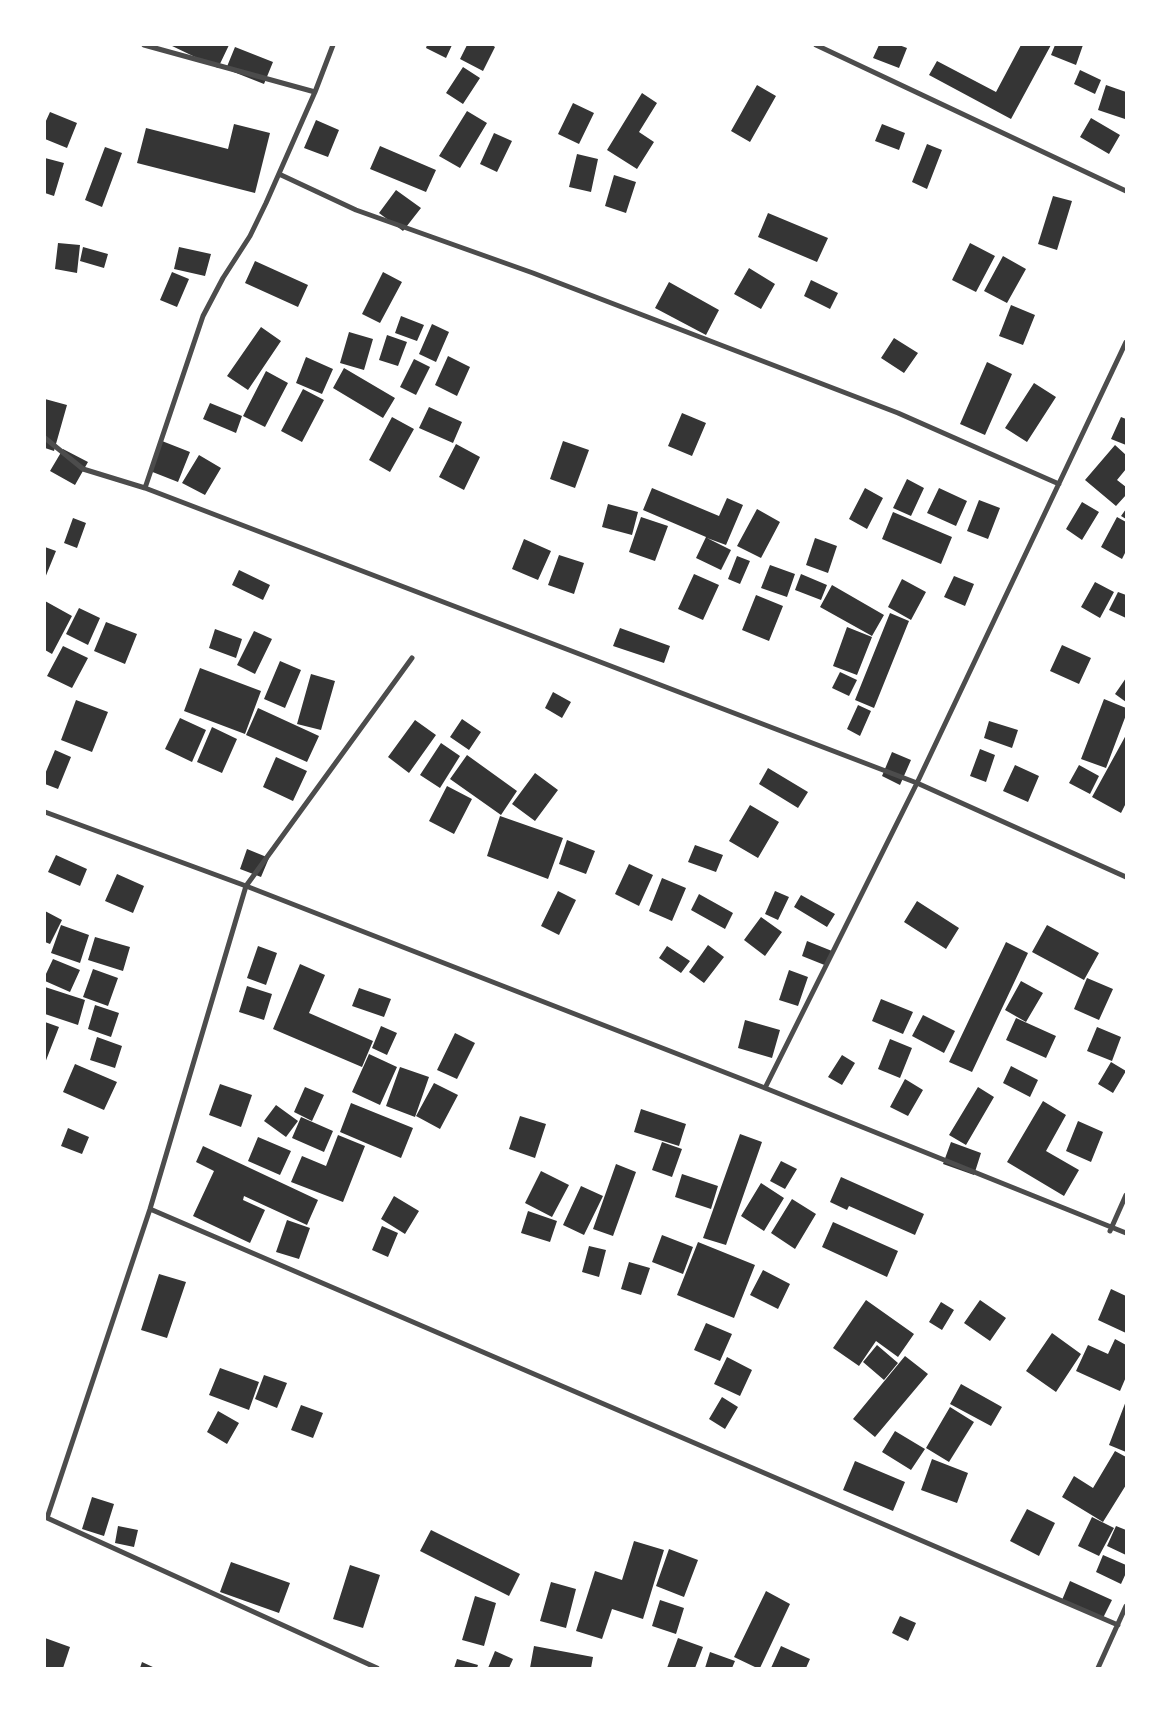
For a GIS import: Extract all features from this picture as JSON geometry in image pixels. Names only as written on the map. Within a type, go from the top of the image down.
[{"type":"street","points":[[144,45],[315,92]]},
{"type":"street","points":[[145,488],[203,316],[223,278],[250,236],[315,92],[333,45]]},
{"type":"street","points":[[816,45],[1126,191]]},
{"type":"street","points":[[279,174],[356,210],[533,273],[898,412],[1059,484]]},
{"type":"street","points":[[765,1088],[917,783],[1126,342]]},
{"type":"street","points":[[45,438],[83,469],[145,488],[917,783],[1126,877]]},
{"type":"street","points":[[377,1668],[46,1518],[150,1210],[246,886],[412,658]]},
{"type":"street","points":[[45,812],[246,886],[765,1088],[1112,1229],[1126,1233]]},
{"type":"street","points":[[1112,1229],[1126,1195]]},
{"type":"street","points":[[150,1210],[1118,1625]]},
{"type":"street","points":[[1098,1668],[1126,1606]]},
{"type":"building","points":[[170,45],[229,45],[218,68]]},
{"type":"building","points":[[427,45],[452,45],[446,58],[426,48]]},
{"type":"building","points":[[467,45],[492,45],[495,47],[483,71],[460,59]]},
{"type":"building","points":[[879,45],[899,45],[907,48],[899,68],[873,58]]},
{"type":"building","points":[[1021,45],[1051,45],[1011,119],[929,75],[937,61],[996,92]]},
{"type":"building","points":[[1055,45],[1083,45],[1076,65],[1051,55]]},
{"type":"building","points":[[235,47],[273,62],[264,84],[226,69]]},
{"type":"building","points":[[463,67],[480,78],[463,104],[446,93]]},
{"type":"building","points":[[1080,70],[1101,80],[1095,94],[1074,84]]},
{"type":"building","points":[[757,85],[776,96],[750,142],[731,131]]},
{"type":"building","points":[[1106,85],[1126,92],[1125,119],[1098,110]]},
{"type":"building","points":[[642,93],[657,103],[639,132],[654,142],[637,169],[607,150]]},
{"type":"building","points":[[573,103],[594,113],[579,144],[558,134]]},
{"type":"building","points":[[467,111],[487,123],[460,168],[439,156]]},
{"type":"building","points":[[50,112],[77,123],[67,148],[45,139],[45,123]]},
{"type":"building","points":[[1091,118],[1120,135],[1109,154],[1080,137]]},
{"type":"building","points":[[316,120],[339,130],[328,157],[304,148]]},
{"type":"building","points":[[234,124],[270,133],[255,193],[137,163],[146,128],[228,149]]},
{"type":"building","points":[[882,124],[905,133],[899,150],[875,141]]},
{"type":"building","points":[[494,133],[512,141],[497,172],[480,164]]},
{"type":"building","points":[[927,144],[942,150],[927,189],[912,182]]},
{"type":"building","points":[[380,146],[436,170],[426,192],[370,169]]},
{"type":"building","points":[[105,147],[122,153],[102,207],[85,200]]},
{"type":"building","points":[[577,154],[598,159],[591,192],[569,187]]},
{"type":"building","points":[[45,158],[64,163],[54,196],[45,193]]},
{"type":"building","points":[[614,175],[636,182],[626,213],[605,206]]},
{"type":"building","points":[[396,190],[421,208],[403,231],[379,213]]},
{"type":"building","points":[[1053,196],[1072,201],[1057,250],[1038,244]]},
{"type":"building","points":[[768,213],[828,238],[817,262],[758,237]]},
{"type":"building","points":[[58,243],[80,245],[77,273],[55,269]]},
{"type":"building","points":[[970,243],[995,256],[976,292],[952,280]]},
{"type":"building","points":[[83,247],[108,254],[104,268],[80,261]]},
{"type":"building","points":[[179,247],[211,254],[205,276],[174,269]]},
{"type":"building","points":[[1003,256],[1026,269],[1007,303],[984,291]]},
{"type":"building","points":[[255,261],[308,285],[298,307],[245,283]]},
{"type":"building","points":[[749,268],[775,284],[761,309],[734,294]]},
{"type":"building","points":[[172,272],[189,279],[177,307],[160,300]]},
{"type":"building","points":[[383,272],[402,282],[380,323],[362,314]]},
{"type":"building","points":[[811,280],[838,293],[830,309],[804,296]]},
{"type":"building","points":[[669,282],[719,310],[706,335],[655,308]]},
{"type":"building","points":[[1011,305],[1035,315],[1023,345],[999,336]]},
{"type":"building","points":[[401,316],[424,325],[417,341],[395,333]]},
{"type":"building","points":[[432,324],[449,332],[436,362],[419,354]]},
{"type":"building","points":[[261,327],[281,341],[248,390],[227,376]]},
{"type":"building","points":[[349,332],[373,339],[364,370],[340,363]]},
{"type":"building","points":[[387,335],[407,342],[398,366],[379,360]]},
{"type":"building","points":[[894,338],[918,353],[904,373],[881,358]]},
{"type":"building","points":[[448,356],[470,367],[457,396],[435,385]]},
{"type":"building","points":[[306,357],[333,369],[322,394],[296,383]]},
{"type":"building","points":[[414,359],[430,367],[416,395],[400,387]]},
{"type":"building","points":[[987,362],[1012,374],[985,435],[960,424]]},
{"type":"building","points":[[344,368],[395,398],[383,418],[333,388]]},
{"type":"building","points":[[266,371],[288,383],[265,427],[243,416]]},
{"type":"building","points":[[1034,383],[1056,397],[1027,442],[1005,428]]},
{"type":"building","points":[[303,389],[324,400],[302,442],[281,431]]},
{"type":"building","points":[[45,399],[67,405],[54,451],[45,448]]},
{"type":"building","points":[[210,403],[242,416],[236,433],[203,419]]},
{"type":"building","points":[[429,407],[462,422],[453,443],[419,428]]},
{"type":"building","points":[[682,413],[706,423],[692,456],[668,446]]},
{"type":"building","points":[[392,417],[414,429],[390,472],[369,460]]},
{"type":"building","points":[[1121,417],[1126,419],[1126,445],[1111,439]]},
{"type":"building","points":[[162,441],[190,452],[178,482],[150,471]]},
{"type":"building","points":[[563,441],[589,450],[575,488],[550,479]]},
{"type":"building","points":[[456,444],[480,457],[464,490],[439,477]]},
{"type":"building","points":[[1115,445],[1126,455],[1126,469],[1117,480],[1126,487],[1126,495],[1116,506],[1085,480]]},
{"type":"building","points":[[63,449],[88,462],[75,485],[50,471]]},
{"type":"building","points":[[199,455],[221,468],[205,495],[182,483]]},
{"type":"building","points":[[907,479],[924,488],[911,516],[893,508]]},
{"type":"building","points":[[652,488],[719,516],[727,498],[743,505],[726,545],[707,538],[731,550],[721,570],[696,558],[706,537],[643,510]]},
{"type":"building","points":[[865,488],[883,498],[867,529],[849,519]]},
{"type":"building","points":[[939,488],[967,501],[956,526],[927,513]]},
{"type":"building","points":[[979,500],[1000,508],[988,539],[967,531]]},
{"type":"building","points":[[1082,502],[1099,512],[1082,540],[1066,529]]},
{"type":"building","points":[[608,504],[638,512],[632,535],[602,527]]},
{"type":"building","points":[[757,509],[780,522],[761,558],[737,546]]},
{"type":"building","points":[[1126,509],[1126,519],[1121,516]]},
{"type":"building","points":[[893,512],[952,537],[941,564],[882,539]]},
{"type":"building","points":[[641,517],[668,526],[655,561],[629,552]]},
{"type":"building","points":[[1117,517],[1126,522],[1126,551],[1122,559],[1101,547]]},
{"type":"building","points":[[73,518],[86,523],[77,548],[64,543]]},
{"type":"building","points":[[815,538],[837,546],[828,573],[806,565]]},
{"type":"building","points":[[524,539],[551,551],[538,580],[512,569]]},
{"type":"building","points":[[45,547],[56,551],[45,578]]},
{"type":"building","points":[[559,555],[584,563],[574,594],[548,585]]},
{"type":"building","points":[[737,556],[750,561],[740,584],[728,579]]},
{"type":"building","points":[[770,565],[795,574],[787,597],[761,588]]},
{"type":"building","points":[[239,570],[270,585],[263,600],[232,585]]},
{"type":"building","points":[[694,574],[719,585],[703,620],[678,609]]},
{"type":"building","points":[[801,574],[827,585],[821,600],[795,590]]},
{"type":"building","points":[[954,576],[974,584],[965,606],[944,597]]},
{"type":"building","points":[[902,579],[926,592],[911,620],[888,607]]},
{"type":"building","points":[[1095,582],[1114,592],[1100,618],[1081,607]]},
{"type":"building","points":[[832,585],[884,615],[872,636],[820,607]]},
{"type":"building","points":[[1118,592],[1126,595],[1126,618],[1109,610]]},
{"type":"building","points":[[756,595],[783,606],[769,641],[742,630]]},
{"type":"building","points":[[45,601],[72,616],[52,654],[45,650]]},
{"type":"building","points":[[79,608],[100,618],[88,645],[66,634]]},
{"type":"building","points":[[890,613],[909,621],[874,708],[855,700]]},
{"type":"building","points":[[106,622],[137,634],[125,664],[94,651]]},
{"type":"building","points":[[847,627],[872,637],[857,675],[833,666]]},
{"type":"building","points":[[620,628],[670,646],[664,663],[613,646]]},
{"type":"building","points":[[215,629],[242,639],[236,658],[209,648]]},
{"type":"building","points":[[254,631],[272,639],[255,674],[237,665]]},
{"type":"building","points":[[1062,645],[1091,658],[1079,684],[1050,671]]},
{"type":"building","points":[[63,646],[88,658],[72,688],[47,676]]},
{"type":"building","points":[[280,661],[301,670],[285,708],[264,699]]},
{"type":"building","points":[[200,668],[261,691],[245,734],[184,711]]},
{"type":"building","points":[[840,672],[857,680],[849,696],[832,688]]},
{"type":"building","points":[[311,674],[335,681],[321,730],[297,724]]},
{"type":"building","points":[[1126,678],[1126,702],[1115,694]]},
{"type":"building","points":[[553,692],[571,702],[562,718],[545,708]]},
{"type":"building","points":[[1104,699],[1126,708],[1126,715],[1106,768],[1081,759]]},
{"type":"building","points":[[76,700],[108,712],[92,752],[61,740]]},
{"type":"building","points":[[858,705],[871,711],[860,736],[847,729]]},
{"type":"building","points":[[258,708],[319,736],[307,762],[246,735]]},
{"type":"building","points":[[180,718],[206,730],[192,762],[165,749]]},
{"type":"building","points":[[462,719],[481,732],[469,750],[450,737]]},
{"type":"building","points":[[415,720],[436,735],[409,773],[388,757]]},
{"type":"building","points":[[989,721],[1018,730],[1012,748],[984,738]]},
{"type":"building","points":[[212,727],[237,739],[222,773],[197,762]]},
{"type":"building","points":[[1126,735],[1126,803],[1121,813],[1092,797]]},
{"type":"building","points":[[441,743],[460,756],[440,788],[420,775]]},
{"type":"building","points":[[980,749],[995,755],[986,782],[970,776]]},
{"type":"building","points":[[55,750],[71,757],[58,789],[45,784],[45,774]]},
{"type":"building","points":[[892,752],[911,760],[900,785],[882,776]]},
{"type":"building","points":[[467,755],[517,791],[501,815],[450,779]]},
{"type":"building","points":[[276,757],[307,771],[293,801],[263,787]]},
{"type":"building","points":[[1015,765],[1039,776],[1028,802],[1003,791]]},
{"type":"building","points":[[1079,765],[1099,776],[1090,794],[1069,783]]},
{"type":"building","points":[[768,768],[808,792],[798,808],[759,784]]},
{"type":"building","points":[[535,773],[558,790],[535,821],[512,804]]},
{"type":"building","points":[[447,786],[472,799],[454,834],[429,821]]},
{"type":"building","points":[[750,805],[779,822],[758,858],[729,841]]},
{"type":"building","points":[[500,816],[563,838],[548,879],[487,856]]},
{"type":"building","points":[[567,840],[595,851],[586,874],[559,864]]},
{"type":"building","points":[[695,845],[723,855],[716,872],[688,862]]},
{"type":"building","points":[[247,849],[269,858],[261,877],[240,869]]},
{"type":"building","points":[[56,855],[87,869],[80,886],[48,872]]},
{"type":"building","points":[[629,864],[653,875],[639,906],[615,894]]},
{"type":"building","points":[[117,874],[144,886],[133,913],[105,901]]},
{"type":"building","points":[[662,878],[686,888],[672,921],[649,911]]},
{"type":"building","points":[[558,891],[576,900],[559,935],[541,926]]},
{"type":"building","points":[[775,891],[789,897],[778,920],[765,914]]},
{"type":"building","points":[[699,894],[733,913],[725,929],[691,910]]},
{"type":"building","points":[[801,895],[835,914],[827,927],[794,907]]},
{"type":"building","points":[[917,901],[959,928],[946,949],[904,922]]},
{"type":"building","points":[[45,911],[62,920],[50,944],[45,942]]},
{"type":"building","points":[[761,917],[782,932],[765,956],[744,940]]},
{"type":"building","points":[[61,925],[89,935],[80,963],[51,953]]},
{"type":"building","points":[[1047,925],[1099,953],[1084,980],[1032,952]]},
{"type":"building","points":[[95,937],[130,947],[123,971],[88,960]]},
{"type":"building","points":[[807,941],[832,951],[827,966],[802,956]]},
{"type":"building","points":[[1006,942],[1028,953],[972,1072],[949,1062]]},
{"type":"building","points":[[708,945],[724,957],[704,983],[689,972]]},
{"type":"building","points":[[258,946],[277,953],[266,985],[247,978]]},
{"type":"building","points":[[667,946],[690,961],[681,973],[659,958]]},
{"type":"building","points":[[53,959],[80,970],[70,992],[45,981],[45,976]]},
{"type":"building","points":[[300,964],[325,975],[309,1013],[373,1041],[362,1067],[273,1029]]},
{"type":"building","points":[[93,969],[118,978],[108,1006],[83,997]]},
{"type":"building","points":[[789,970],[808,977],[798,1006],[779,1000]]},
{"type":"building","points":[[1087,978],[1113,989],[1099,1020],[1074,1009]]},
{"type":"building","points":[[1021,981],[1043,993],[1026,1022],[1005,1010]]},
{"type":"building","points":[[247,986],[272,994],[264,1020],[239,1012]]},
{"type":"building","points":[[45,987],[85,1000],[78,1025],[45,1014]]},
{"type":"building","points":[[359,988],[391,999],[384,1017],[352,1006]]},
{"type":"building","points":[[881,999],[913,1012],[903,1034],[872,1021]]},
{"type":"building","points":[[95,1005],[119,1013],[111,1037],[88,1029]]},
{"type":"building","points":[[923,1015],[955,1031],[944,1053],[912,1036]]},
{"type":"building","points":[[1016,1018],[1056,1036],[1046,1058],[1006,1040]]},
{"type":"building","points":[[745,1020],[780,1030],[772,1058],[738,1048]]},
{"type":"building","points":[[45,1022],[59,1027],[45,1063]]},
{"type":"building","points":[[381,1026],[397,1033],[387,1055],[372,1048]]},
{"type":"building","points":[[1097,1027],[1121,1037],[1112,1061],[1087,1051]]},
{"type":"building","points":[[455,1033],[475,1043],[457,1079],[437,1070]]},
{"type":"building","points":[[97,1037],[122,1046],[115,1068],[90,1060]]},
{"type":"building","points":[[890,1039],[912,1048],[900,1078],[878,1069]]},
{"type":"building","points":[[369,1054],[397,1067],[380,1105],[352,1092]]},
{"type":"building","points":[[842,1055],[855,1063],[842,1085],[828,1077]]},
{"type":"building","points":[[1111,1062],[1126,1071],[1113,1093],[1098,1084]]},
{"type":"building","points":[[75,1064],[117,1082],[104,1110],[63,1092]]},
{"type":"building","points":[[1011,1066],[1038,1080],[1030,1097],[1003,1083]]},
{"type":"building","points":[[400,1067],[429,1077],[415,1117],[386,1106]]},
{"type":"building","points":[[905,1079],[923,1090],[908,1116],[890,1107]]},
{"type":"building","points":[[434,1083],[458,1095],[440,1129],[416,1116]]},
{"type":"building","points":[[220,1084],[252,1095],[241,1127],[209,1115]]},
{"type":"building","points":[[305,1087],[324,1095],[312,1121],[294,1112]]},
{"type":"building","points":[[978,1087],[994,1097],[966,1145],[949,1135]]},
{"type":"building","points":[[1043,1101],[1066,1115],[1046,1151],[1079,1170],[1064,1196],[1007,1162]]},
{"type":"building","points":[[351,1103],[413,1128],[401,1158],[340,1132]]},
{"type":"building","points":[[276,1105],[298,1121],[286,1137],[264,1121]]},
{"type":"building","points":[[641,1109],[686,1124],[679,1146],[634,1132]]},
{"type":"building","points":[[520,1116],[546,1124],[535,1158],[509,1149]]},
{"type":"building","points":[[301,1117],[333,1131],[324,1152],[292,1138]]},
{"type":"building","points":[[1078,1121],[1103,1132],[1091,1162],[1066,1151]]},
{"type":"building","points":[[68,1128],[89,1137],[82,1154],[61,1146]]},
{"type":"building","points":[[740,1134],[762,1142],[726,1245],[703,1238]]},
{"type":"building","points":[[338,1135],[365,1146],[343,1202],[291,1182],[302,1156],[326,1166]]},
{"type":"building","points":[[258,1137],[291,1151],[280,1175],[248,1161]]},
{"type":"building","points":[[662,1142],[682,1149],[672,1177],[652,1170]]},
{"type":"building","points":[[951,1142],[981,1153],[974,1175],[943,1164]]},
{"type":"building","points":[[203,1146],[318,1200],[307,1225],[244,1196],[243,1200],[265,1210],[250,1243],[193,1216],[214,1171],[196,1162]]},
{"type":"building","points":[[781,1161],[797,1169],[785,1189],[770,1181]]},
{"type":"building","points":[[616,1164],[636,1172],[613,1236],[593,1229]]},
{"type":"building","points":[[541,1171],[569,1185],[552,1217],[525,1203]]},
{"type":"building","points":[[682,1174],[718,1186],[711,1209],[675,1197]]},
{"type":"building","points":[[841,1177],[924,1214],[915,1235],[849,1206],[847,1210],[830,1202]]},
{"type":"building","points":[[761,1183],[784,1198],[764,1231],[741,1216]]},
{"type":"building","points":[[581,1186],[603,1196],[584,1235],[563,1225]]},
{"type":"building","points":[[394,1196],[419,1211],[405,1234],[381,1219]]},
{"type":"building","points":[[792,1199],[816,1214],[795,1249],[771,1233]]},
{"type":"building","points":[[528,1211],[557,1221],[550,1242],[521,1233]]},
{"type":"building","points":[[287,1220],[310,1228],[299,1259],[276,1252]]},
{"type":"building","points":[[833,1222],[898,1251],[887,1277],[822,1247]]},
{"type":"building","points":[[382,1226],[398,1233],[388,1257],[372,1250]]},
{"type":"building","points":[[662,1235],[693,1247],[683,1274],[652,1262]]},
{"type":"building","points":[[698,1242],[755,1265],[734,1318],[677,1295]]},
{"type":"building","points":[[589,1246],[606,1250],[599,1277],[582,1272]]},
{"type":"building","points":[[629,1262],[650,1268],[641,1295],[621,1289]]},
{"type":"building","points":[[763,1270],[790,1284],[778,1309],[750,1295]]},
{"type":"building","points":[[159,1274],[186,1282],[167,1338],[141,1330]]},
{"type":"building","points":[[1111,1289],[1126,1296],[1126,1333],[1098,1320]]},
{"type":"building","points":[[866,1300],[914,1334],[898,1357],[876,1341],[859,1366],[833,1348]]},
{"type":"building","points":[[980,1300],[1006,1318],[990,1341],[964,1323]]},
{"type":"building","points":[[941,1302],[954,1310],[942,1330],[929,1322]]},
{"type":"building","points":[[706,1323],[732,1334],[720,1361],[694,1350]]},
{"type":"building","points":[[1052,1333],[1081,1354],[1056,1392],[1026,1371]]},
{"type":"building","points":[[1115,1339],[1126,1345],[1126,1377],[1120,1391],[1076,1371],[1088,1345],[1108,1354]]},
{"type":"building","points":[[877,1345],[898,1363],[884,1380],[863,1362]]},
{"type":"building","points":[[905,1356],[928,1374],[875,1437],[853,1419]]},
{"type":"building","points":[[727,1357],[752,1370],[740,1396],[714,1384]]},
{"type":"building","points":[[220,1368],[259,1382],[249,1410],[209,1395]]},
{"type":"building","points":[[264,1375],[287,1383],[277,1408],[255,1399]]},
{"type":"building","points":[[961,1384],[1002,1407],[991,1426],[950,1404]]},
{"type":"building","points":[[722,1397],[738,1407],[725,1429],[709,1419]]},
{"type":"building","points":[[1126,1401],[1126,1452],[1109,1445]]},
{"type":"building","points":[[301,1405],[323,1413],[313,1438],[291,1430]]},
{"type":"building","points":[[950,1407],[974,1422],[949,1462],[926,1448]]},
{"type":"building","points":[[218,1411],[239,1423],[227,1444],[207,1432]]},
{"type":"building","points":[[895,1431],[925,1449],[911,1470],[882,1452]]},
{"type":"building","points":[[1115,1451],[1126,1457],[1126,1485],[1103,1522],[1062,1497],[1074,1476],[1093,1488]]},
{"type":"building","points":[[932,1459],[968,1473],[957,1503],[921,1490]]},
{"type":"building","points":[[855,1461],[905,1482],[893,1511],[843,1490]]},
{"type":"building","points":[[92,1497],[114,1504],[104,1536],[82,1529]]},
{"type":"building","points":[[1027,1509],[1055,1523],[1039,1556],[1010,1541]]},
{"type":"building","points":[[1092,1517],[1114,1528],[1099,1556],[1078,1546]]},
{"type":"building","points":[[118,1526],[138,1530],[134,1547],[115,1543]]},
{"type":"building","points":[[1116,1526],[1126,1530],[1126,1555],[1107,1546]]},
{"type":"building","points":[[431,1530],[520,1574],[509,1596],[420,1551]]},
{"type":"building","points":[[634,1541],[664,1550],[643,1619],[612,1609],[602,1639],[576,1631],[595,1571],[622,1580]]},
{"type":"building","points":[[669,1549],[698,1560],[684,1597],[656,1586]]},
{"type":"building","points":[[1103,1555],[1126,1565],[1126,1573],[1121,1584],[1096,1572]]},
{"type":"building","points":[[231,1562],[290,1583],[279,1613],[220,1592]]},
{"type":"building","points":[[350,1565],[380,1575],[363,1628],[333,1619]]},
{"type":"building","points":[[1070,1581],[1112,1600],[1103,1618],[1062,1600]]},
{"type":"building","points":[[551,1582],[576,1589],[566,1628],[540,1621]]},
{"type":"building","points":[[766,1591],[790,1604],[760,1668],[757,1668],[734,1657]]},
{"type":"building","points":[[475,1596],[496,1603],[484,1646],[462,1640]]},
{"type":"building","points":[[660,1600],[684,1608],[676,1634],[652,1626]]},
{"type":"building","points":[[900,1616],[916,1623],[908,1641],[892,1633]]},
{"type":"building","points":[[45,1638],[70,1647],[63,1668],[45,1668]]},
{"type":"building","points":[[678,1638],[703,1647],[695,1668],[667,1668]]},
{"type":"building","points":[[534,1646],[593,1657],[591,1668],[530,1668]]},
{"type":"building","points":[[781,1646],[810,1659],[806,1668],[771,1668]]},
{"type":"building","points":[[495,1651],[513,1659],[509,1668],[488,1668]]},
{"type":"building","points":[[710,1652],[735,1661],[732,1668],[705,1668]]},
{"type":"building","points":[[457,1659],[478,1665],[477,1668],[454,1668]]},
{"type":"building","points":[[142,1662],[155,1668],[140,1668]]}]
